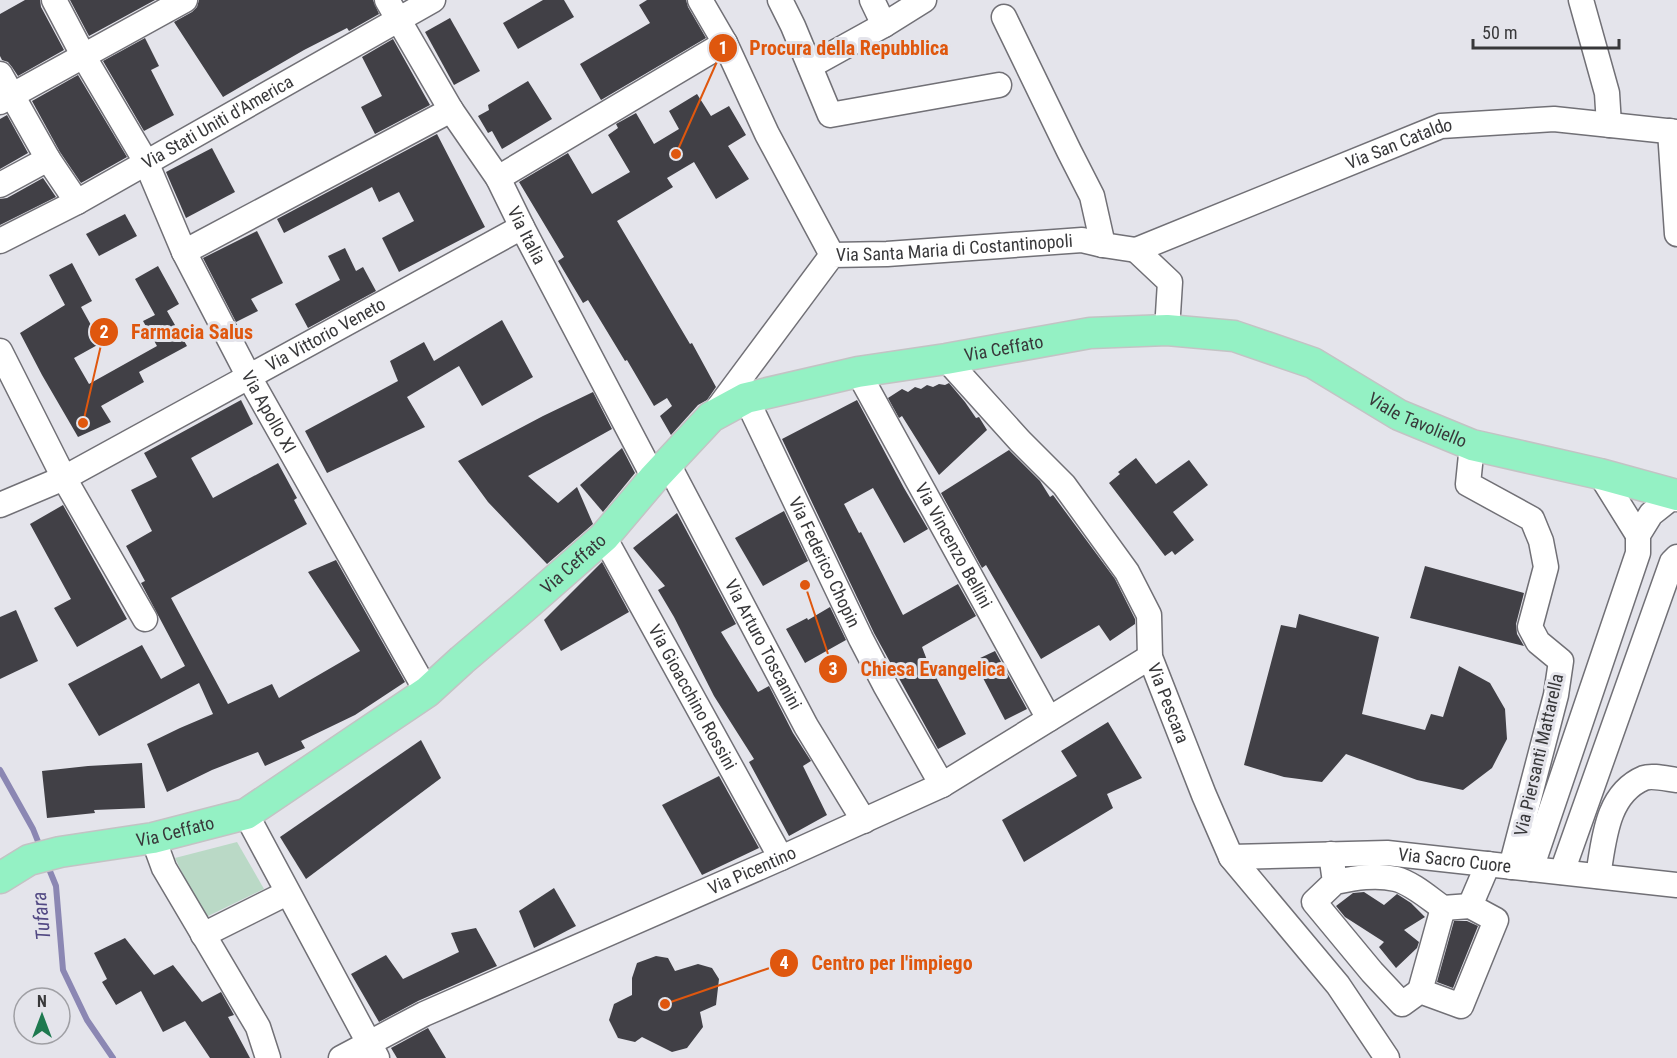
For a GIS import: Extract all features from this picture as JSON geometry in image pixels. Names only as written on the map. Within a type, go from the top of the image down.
[{"type":"main road","name":"Via Ceffato","points":[[0,878],[29,860],[60,852],[153,837],[246,814],[427,692],[604,537],[711,417],[746,398],[858,372],[1090,333],[1167,330]]},
{"type":"main road","name":"Viale Tavoliello","points":[[1167,330],[1234,336],[1313,363],[1399,415],[1472,445],[1600,474],[1676,496]]},
{"type":"street","name":"Via Apollo XI","points":[[54,0],[84,57],[146,162],[184,252],[249,377],[427,692]]},
{"type":"street","points":[[6,99],[185,0]]},
{"type":"street","name":"Via Stati Uniti d'America","points":[[0,241],[77,202],[146,162],[392,10],[433,0]]},
{"type":"street","points":[[700,0],[725,43],[767,134],[832,255]]},
{"type":"street","points":[[780,0],[794,26],[830,115],[999,85]]},
{"type":"street","points":[[872,0],[884,25]]},
{"type":"street","points":[[810,66],[924,0]]},
{"type":"street","points":[[1581,0],[1607,93],[1609,125]]},
{"type":"street","name":"Via Italia","points":[[392,10],[451,110],[498,178],[522,227],[661,471]]},
{"type":"street","points":[[1004,16],[1092,195],[1103,245]]},
{"type":"street","points":[[498,178],[725,43]]},
{"type":"street","points":[[0,74],[6,99],[77,202]]},
{"type":"street","points":[[184,252],[451,110]]},
{"type":"street","name":"Via San Cataldo","points":[[1136,250],[1441,126],[1554,119],[1675,134]]},
{"type":"street","points":[[1675,134],[1677,234]]},
{"type":"street","points":[[0,185],[48,159]]},
{"type":"street","name":"Via Vittorio Veneto","points":[[0,505],[64,478],[522,227]]},
{"type":"street","name":"Via Santa Maria di Costantinopoli","points":[[711,417],[832,255],[887,254],[1082,240],[1136,250]]},
{"type":"street","points":[[1136,250],[1170,282],[1167,330]]},
{"type":"street","points":[[0,351],[64,478],[145,619]]},
{"type":"street","name":"Via Pescara","points":[[946,359],[1020,441],[1064,485],[1126,572],[1149,615],[1150,657],[1231,857],[1338,985],[1387,1058]]},
{"type":"street","name":"Via Vincenzo Bellini","points":[[858,372],[1049,719]]},
{"type":"street","name":"Via Federico Chopin","points":[[746,398],[861,639],[942,785]]},
{"type":"street","name":"Via Piersanti Mattarella","points":[[1472,445],[1468,483],[1532,519],[1541,542],[1546,567],[1530,627],[1538,642],[1561,661],[1521,868]]},
{"type":"street","name":"Via Arturo Toscanini","points":[[661,471],[806,726],[864,821]]},
{"type":"street","points":[[1600,474],[1638,535]]},
{"type":"street","points":[[1521,868],[1638,553],[1638,535],[1651,514],[1676,496]]},
{"type":"street","name":"Via Gioacchino Rossini","points":[[604,537],[781,858]]},
{"type":"street","points":[[1562,872],[1672,562],[1677,557]]},
{"type":"street","name":"Via Picentino","points":[[341,1058],[373,1050],[424,1014],[942,785],[1150,657]]},
{"type":"street","points":[[1598,876],[1606,826],[1622,793],[1646,777],[1677,780]]},
{"type":"street","points":[[246,814],[373,1050]]},
{"type":"street","points":[[153,837],[164,868],[258,1027],[268,1058]]},
{"type":"street","name":"Via Sacro Cuore","points":[[1231,857],[1387,853],[1677,885]]},
{"type":"street","points":[[1331,854],[1335,882]]},
{"type":"street","points":[[1470,906],[1488,864]]},
{"type":"street","points":[[1420,991],[1461,1006],[1496,920],[1470,906],[1443,908],[1422,892],[1397,879],[1365,876],[1335,882],[1314,902],[1401,1004],[1420,991],[1443,908]]},
{"type":"street","points":[[203,935],[287,892]]},
{"type":"green space","points":[[237,842],[264,889],[204,918],[175,858]]},
{"type":"building","points":[[25,0],[40,0],[41,7],[64,50],[18,76],[8,62],[2,60],[0,56],[0,14]]},
{"type":"building","points":[[70,0],[155,0],[89,36]]},
{"type":"building","points":[[199,0],[373,0],[379,14],[349,31],[347,28],[304,50],[223,97],[174,22],[192,12]]},
{"type":"building","points":[[543,0],[564,0],[574,17],[518,49],[503,23]]},
{"type":"building","points":[[647,0],[686,0],[706,38],[601,100],[580,64],[650,23],[639,5]]},
{"type":"building","points":[[450,18],[480,71],[454,85],[425,32]]},
{"type":"building","points":[[145,38],[159,66],[151,70],[174,115],[144,131],[103,61]]},
{"type":"building","points":[[393,39],[430,105],[375,134],[361,107],[382,96],[362,57]]},
{"type":"building","points":[[78,75],[127,157],[81,183],[60,152],[32,101]]},
{"type":"building","points":[[528,81],[552,119],[502,149],[492,131],[488,133],[478,116],[489,110],[488,105]]},
{"type":"building","points":[[697,94],[711,116],[729,106],[746,135],[728,146],[749,179],[716,199],[694,162],[667,178],[673,187],[617,221],[690,344],[692,343],[716,387],[707,400],[698,405],[671,435],[660,416],[672,406],[667,398],[654,406],[588,300],[583,303],[558,261],[564,257],[519,182],[568,153],[592,194],[630,172],[608,135],[618,128],[616,124],[636,113],[654,144],[679,129],[669,111]]},
{"type":"building","points":[[7,115],[28,153],[0,169],[0,119]]},
{"type":"building","points":[[437,134],[485,227],[399,272],[382,238],[414,221],[399,192],[379,202],[372,187],[284,233],[277,219]]},
{"type":"building","points":[[212,148],[235,192],[186,218],[166,172]]},
{"type":"building","points":[[43,178],[56,197],[0,225],[0,199],[7,198]]},
{"type":"building","points":[[125,214],[137,236],[99,256],[86,234]]},
{"type":"building","points":[[257,231],[283,283],[251,299],[258,311],[236,322],[203,258]]},
{"type":"building","points":[[345,248],[356,271],[363,267],[376,291],[308,328],[295,304],[340,280],[328,256]]},
{"type":"building","points":[[72,263],[92,301],[81,307],[101,343],[74,358],[89,384],[157,346],[143,321],[155,315],[135,279],[158,266],[179,304],[167,311],[187,346],[139,372],[144,382],[101,406],[111,422],[78,437],[20,333],[65,305],[49,275]]},
{"type":"building","points":[[502,320],[533,377],[482,406],[459,366],[407,397],[425,427],[327,473],[305,431],[398,381],[390,361],[424,342],[434,361]]},
{"type":"building","points":[[949,383],[976,418],[979,417],[987,430],[939,475],[902,416],[899,418],[888,398],[902,389],[908,392],[915,387],[921,389],[927,385],[933,387]]},
{"type":"building","points":[[593,392],[612,429],[528,476],[558,503],[577,487],[593,524],[547,564],[488,502],[458,461]]},
{"type":"building","points":[[241,400],[253,424],[191,458],[213,498],[278,463],[297,498],[294,500],[307,524],[171,598],[228,704],[272,684],[279,698],[360,651],[308,572],[336,560],[405,682],[355,715],[301,741],[305,748],[265,766],[258,752],[212,770],[167,792],[147,744],[213,714],[199,683],[99,736],[68,684],[142,645],[161,679],[185,666],[141,583],[145,581],[126,546],[152,531],[131,490],[157,477],[144,453]]},
{"type":"building","points":[[857,400],[928,529],[904,543],[873,488],[844,504],[859,533],[861,532],[903,615],[958,584],[976,616],[922,647],[966,734],[938,749],[874,633],[782,439]]},
{"type":"building","points":[[622,448],[635,473],[603,512],[580,485]]},
{"type":"building","points":[[1009,450],[1040,481],[1050,497],[1053,495],[1115,579],[1135,619],[1135,624],[1110,641],[1099,625],[1041,659],[986,565],[982,568],[941,493]]},
{"type":"building","points":[[1136,458],[1156,484],[1189,460],[1208,485],[1173,512],[1194,540],[1175,555],[1172,551],[1165,556],[1109,483],[1120,474],[1118,472]]},
{"type":"building","points":[[63,505],[127,619],[77,647],[54,608],[71,599],[30,524]]},
{"type":"building","points":[[784,511],[808,561],[763,586],[735,538]]},
{"type":"building","points":[[677,513],[736,624],[721,632],[758,692],[769,686],[793,733],[811,761],[803,766],[827,815],[789,836],[749,762],[754,759],[714,696],[658,590],[665,586],[633,548]]},
{"type":"building","points":[[602,562],[629,612],[561,651],[544,620]]},
{"type":"building","points":[[1425,566],[1524,593],[1516,624],[1517,634],[1524,646],[1410,618]]},
{"type":"building","points":[[830,607],[846,640],[805,663],[786,629]]},
{"type":"building","points":[[16,610],[38,661],[0,679],[0,617]]},
{"type":"building","points":[[1299,614],[1379,637],[1362,714],[1425,730],[1431,714],[1443,717],[1459,666],[1490,683],[1505,709],[1507,739],[1492,768],[1463,790],[1417,780],[1346,754],[1322,782],[1284,777],[1244,765],[1281,625],[1296,628]]},
{"type":"building","points":[[995,651],[1027,709],[1005,720],[983,678],[985,672],[978,659]]},
{"type":"building","points":[[1108,722],[1142,778],[1107,794],[1113,808],[1024,862],[1002,820],[1077,776],[1061,751]]},
{"type":"building","points":[[421,740],[441,778],[306,879],[280,837]]},
{"type":"building","points":[[142,763],[145,808],[94,810],[95,813],[47,818],[42,771]]},
{"type":"building","points":[[719,776],[759,848],[702,875],[662,805]]},
{"type":"building","points":[[554,888],[576,926],[534,948],[519,911]]},
{"type":"building","points":[[1364,892],[1384,905],[1397,894],[1411,903],[1425,917],[1404,930],[1419,942],[1417,948],[1396,968],[1379,947],[1384,942],[1345,917],[1336,906],[1353,893]]},
{"type":"building","points":[[1454,921],[1467,921],[1478,926],[1453,988],[1437,982]]},
{"type":"building","points":[[476,928],[497,966],[418,1001],[379,1022],[351,974],[386,955],[403,979],[459,952],[451,933]]},
{"type":"building","points":[[125,938],[154,975],[173,965],[202,1002],[221,992],[234,1015],[228,1017],[250,1058],[210,1058],[185,1021],[163,1032],[141,991],[116,1005],[102,982],[107,979],[94,953]]},
{"type":"building","points":[[656,956],[668,958],[675,971],[698,964],[712,968],[719,979],[716,1005],[700,1012],[703,1027],[687,1048],[672,1052],[642,1037],[635,1042],[618,1038],[609,1020],[614,1004],[632,995],[632,978],[637,963]]},
{"type":"building","points":[[428,1028],[446,1058],[397,1058],[391,1048]]},
{"type":"waterway","name":"Tufara","points":[[0,770],[33,829],[41,849]]},
{"type":"waterway","name":"Tufara","points":[[47,864],[56,886],[63,970],[87,1020],[113,1058]]},
{"type":"place","name":"Procura della Repubblica","points":[[676,154]]},
{"type":"place","name":"Farmacia Salus","points":[[83,423]]},
{"type":"place","name":"Chiesa Evangelica","points":[[805,585]]},
{"type":"place","name":"Centro per l'impiego","points":[[665,1004]]}]
